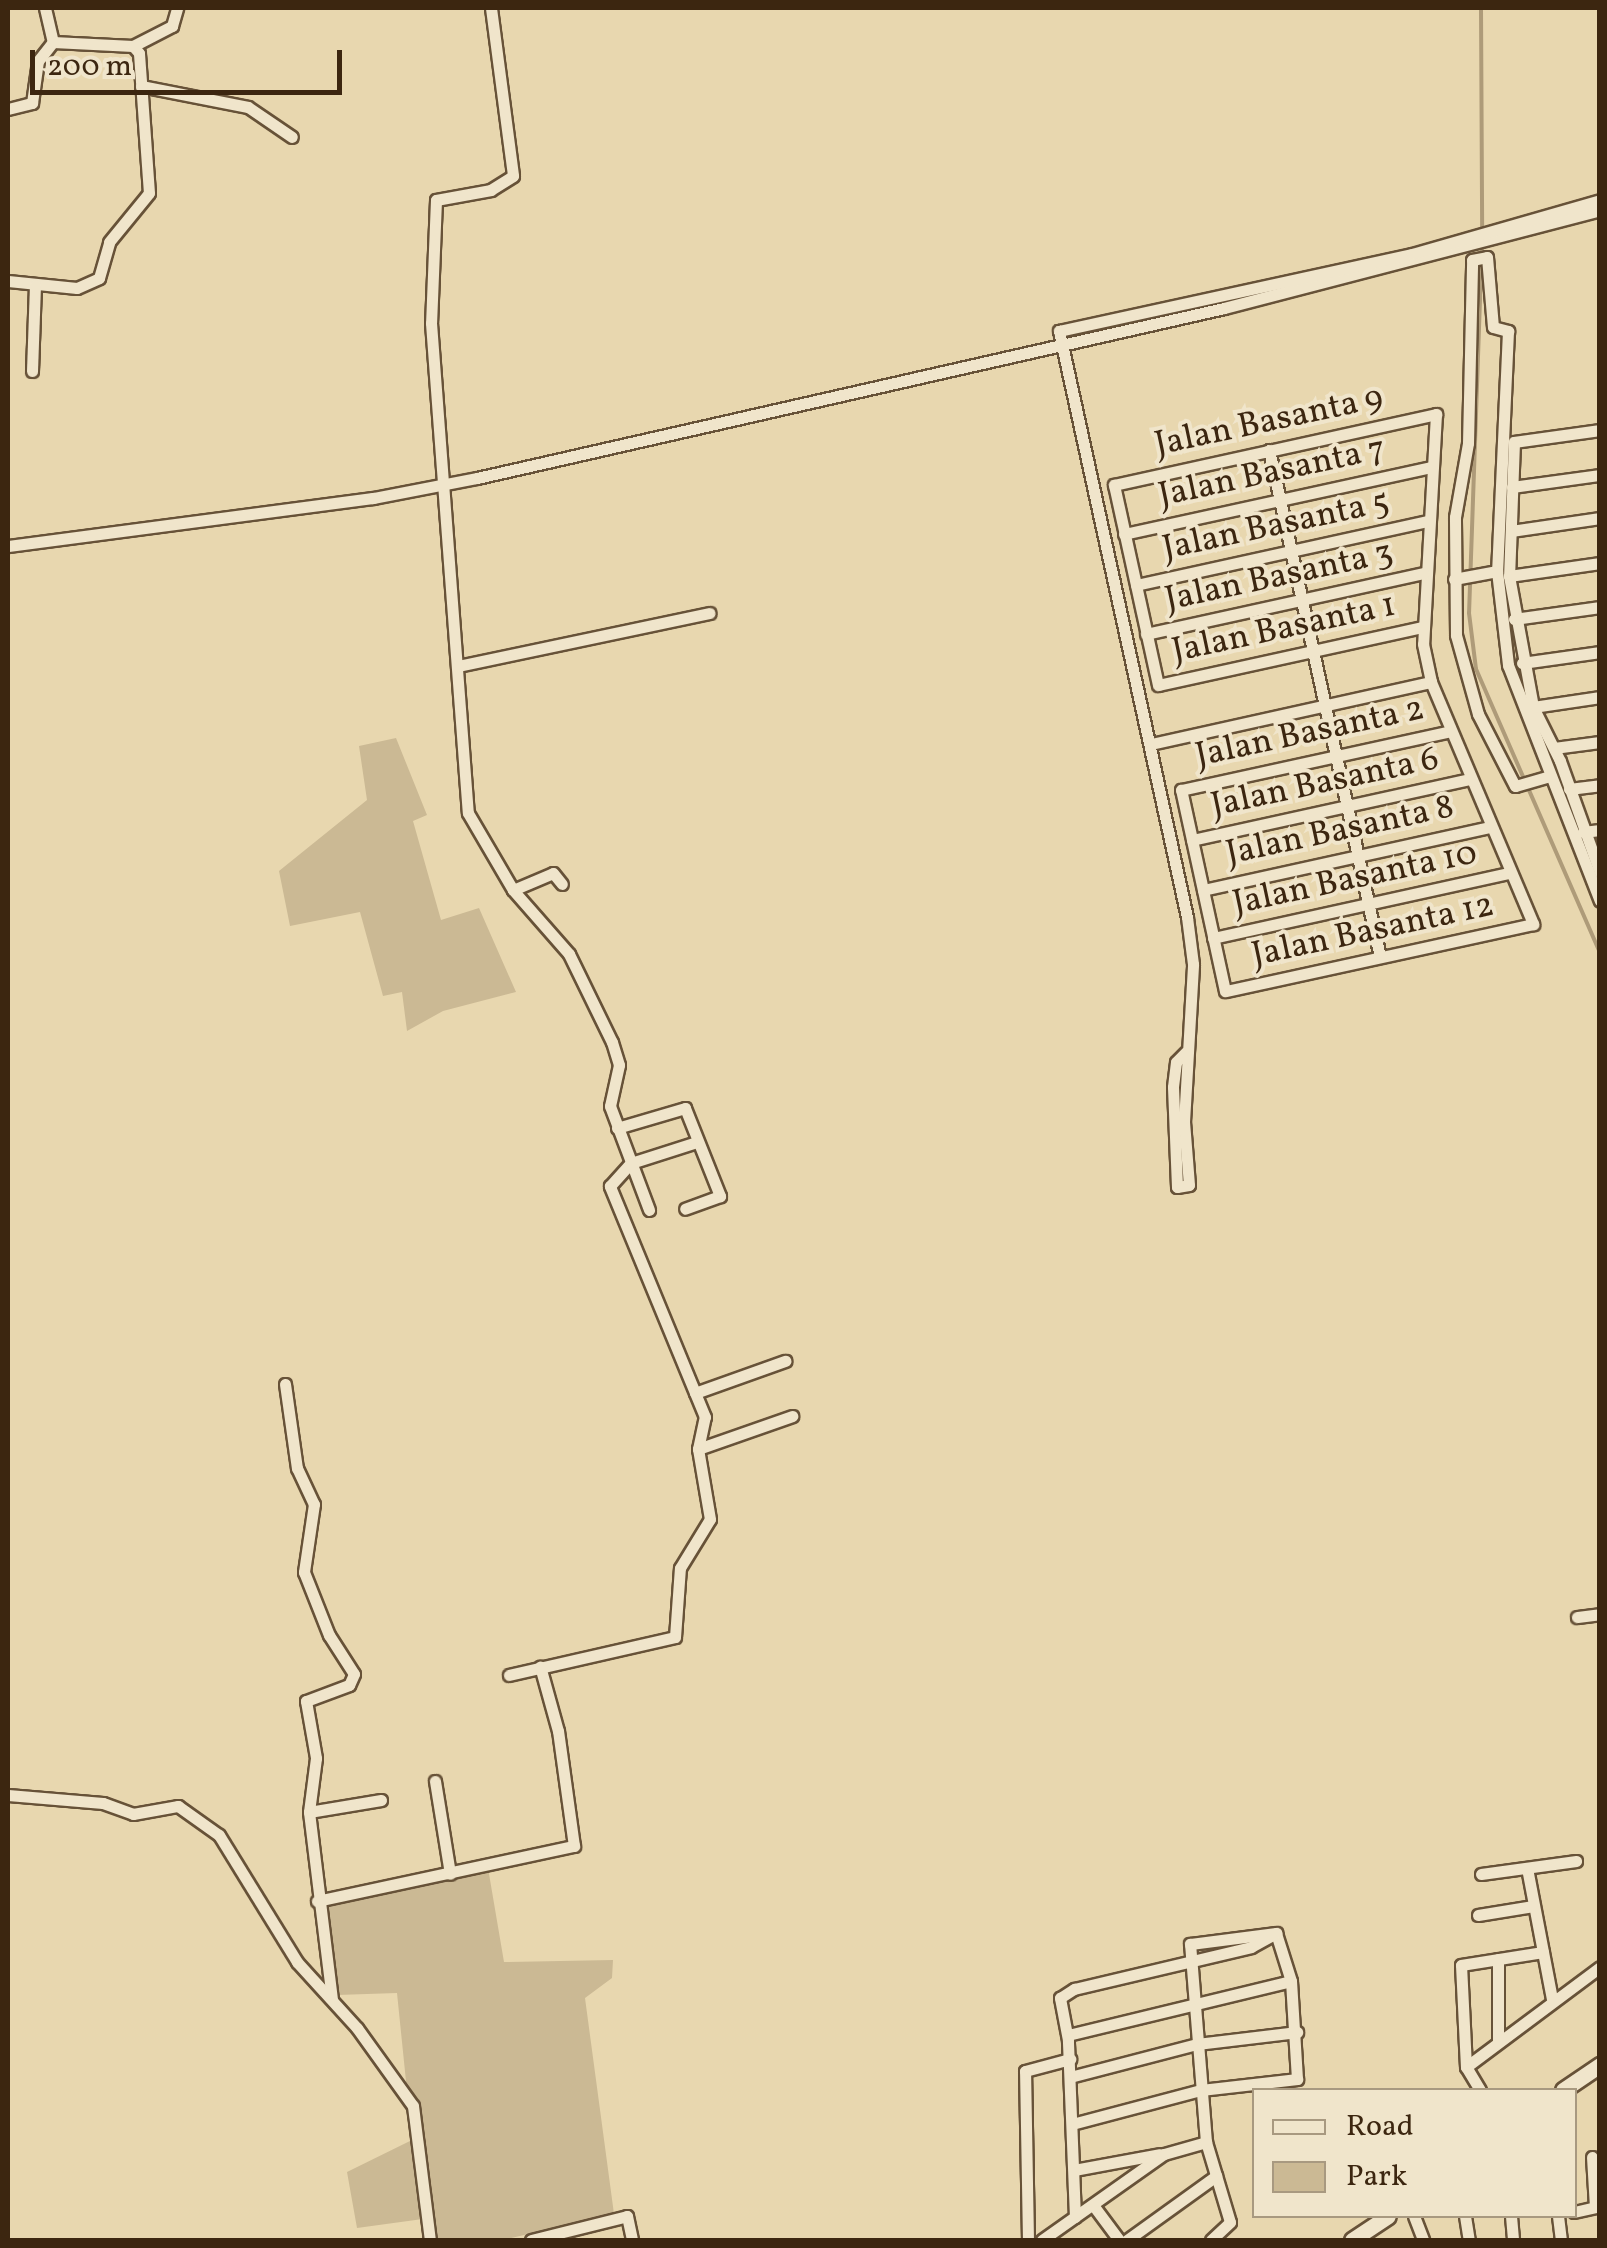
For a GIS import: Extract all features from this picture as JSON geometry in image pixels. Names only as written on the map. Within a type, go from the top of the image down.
[{"type":"street","points":[[44,8],[53,42]]},
{"type":"street","points":[[53,42],[132,46],[172,26],[178,8]]},
{"type":"street","points":[[491,8],[514,168],[496,188],[436,200],[431,323],[468,813],[513,890],[569,954],[612,1042],[619,1064],[610,1100],[616,1128],[649,1210]]},
{"type":"street","points":[[8,109],[32,103],[38,61],[53,42]]},
{"type":"street","points":[[8,281],[91,287],[113,234],[145,203],[141,86],[132,46]]},
{"type":"street","points":[[141,86],[248,107],[292,137]]},
{"type":"street","points":[[1183,1186],[1176,1062],[1186,1052],[1193,964],[1151,744],[1059,330],[1412,254],[1600,200]]},
{"type":"street","points":[[8,546],[446,484],[1412,263],[1600,210]]},
{"type":"street","points":[[1550,776],[1524,784],[1478,714],[1456,635],[1480,258],[1493,327],[1508,335],[1503,574],[1508,665],[1600,901]]},
{"type":"street","points":[[32,371],[35,285]]},
{"type":"street","name":"Jalan Basanta 9","points":[[1124,534],[1114,485],[1436,414],[1432,466]]},
{"type":"street","points":[[1598,866],[1554,748],[1533,707],[1503,574],[1510,531],[1514,442],[1600,430]]},
{"type":"street","points":[[1269,450],[1380,957]]},
{"type":"street","points":[[1432,466],[1422,627],[1431,682],[1508,874]]},
{"type":"street","name":"Jalan Basanta 7","points":[[1124,534],[1432,466]]},
{"type":"street","points":[[1512,487],[1600,475]]},
{"type":"street","points":[[1510,531],[1600,518]]},
{"type":"street","name":"Jalan Basanta 5","points":[[1136,585],[1428,521]]},
{"type":"street","points":[[1124,534],[1146,634]]},
{"type":"street","points":[[1458,578],[1600,563]]},
{"type":"street","name":"Jalan Basanta 3","points":[[1146,634],[1423,573]]},
{"type":"street","points":[[1514,619],[1600,607]]},
{"type":"street","points":[[458,666],[708,613]]},
{"type":"street","name":"Jalan Basanta 1","points":[[1146,634],[1158,685],[1422,627]]},
{"type":"street","points":[[1522,662],[1600,652]]},
{"type":"street","points":[[1151,744],[1431,682]]},
{"type":"street","points":[[1533,707],[1600,698]]},
{"type":"street","name":"Jalan Basanta 2","points":[[1192,840],[1180,790],[1450,730]]},
{"type":"street","points":[[1554,748],[1600,742]]},
{"type":"street","name":"Jalan Basanta 6","points":[[1192,840],[1470,779]]},
{"type":"street","points":[[1569,789],[1600,785]]},
{"type":"street","name":"Jalan Basanta 8","points":[[1203,890],[1489,827]]},
{"type":"street","points":[[1583,832],[1600,830]]},
{"type":"street","points":[[1192,840],[1213,938]]},
{"type":"street","points":[[513,890],[552,873],[562,884]]},
{"type":"street","name":"Jalan Basanta 10","points":[[1213,938],[1508,874]]},
{"type":"street","name":"Jalan Basanta 12","points":[[1213,938],[1225,991],[1534,924],[1508,874]]},
{"type":"street","points":[[616,1128],[685,1108],[720,1196],[685,1208]]},
{"type":"street","points":[[508,1676],[675,1637],[680,1568],[710,1519],[698,1450],[706,1432],[695,1393],[612,1194],[612,1177],[631,1163],[697,1142]]},
{"type":"street","points":[[695,1393],[784,1361]]},
{"type":"street","points":[[285,1384],[297,1468],[314,1504],[304,1572],[329,1635],[354,1674],[352,1683],[306,1701],[316,1758],[309,1812],[332,2001]]},
{"type":"street","points":[[698,1450],[792,1416]]},
{"type":"street","points":[[1577,1617],[1600,1614]]},
{"type":"street","points":[[317,1901],[562,1850],[578,1839],[540,1666]]},
{"type":"street","points":[[435,1781],[450,1874]]},
{"type":"street","points":[[8,1795],[146,1812],[178,1806],[219,1835],[262,1912],[413,2106],[430,2240]]},
{"type":"street","points":[[309,1812],[381,1800]]},
{"type":"street","points":[[1481,1874],[1576,1861]]},
{"type":"street","points":[[1527,1868],[1552,1999]]},
{"type":"street","points":[[1478,1915],[1534,1906]]},
{"type":"street","points":[[1072,2124],[1201,2090],[1297,2079],[1292,1981],[1276,1934],[1192,1941],[1191,1960],[1197,2044],[1201,2090],[1206,2142],[1230,2222],[1211,2240]]},
{"type":"street","points":[[1479,2088],[1466,2067],[1460,1965],[1543,1952]]},
{"type":"street","points":[[1498,1959],[1498,2041]]},
{"type":"street","points":[[1076,2217],[1070,2059],[1059,2002],[1068,1992],[1191,1960]]},
{"type":"street","points":[[1466,2067],[1600,1966]]},
{"type":"street","points":[[1068,2035],[1194,2001],[1292,1981]]},
{"type":"street","points":[[1070,2077],[1197,2044],[1296,2032]]},
{"type":"street","points":[[1028,2240],[1025,2073],[1070,2059]]},
{"type":"street","points":[[1566,2088],[1600,2065]]},
{"type":"street","points":[[1074,2170],[1164,2154],[1206,2142]]},
{"type":"street","points":[[1042,2240],[1164,2154]]},
{"type":"street","points":[[1577,2211],[1595,2207],[1596,2157]]},
{"type":"street","points":[[1127,2240],[1144,2236],[1216,2176]]},
{"type":"street","points":[[1093,2205],[1119,2240]]},
{"type":"street","points":[[531,2240],[627,2216],[632,2240]]},
{"type":"street","points":[[1352,2240],[1385,2218]]},
{"type":"green space","points":[[396,738],[427,815],[413,821],[441,920],[479,908],[516,992],[443,1011],[407,1031],[402,992],[383,996],[360,912],[290,926],[279,871],[367,800],[359,746]]},
{"type":"green space","points":[[488,1868],[504,1962],[613,1960],[612,1978],[585,1998],[614,2214],[503,2240],[433,2240],[430,2218],[357,2228],[347,2172],[412,2140],[397,1993],[337,1995],[321,1903]]},
{"type":"waterway","points":[[1481,8],[1482,233]]},
{"type":"waterway","points":[[1482,242],[1469,613],[1476,669],[1600,953]]}]
